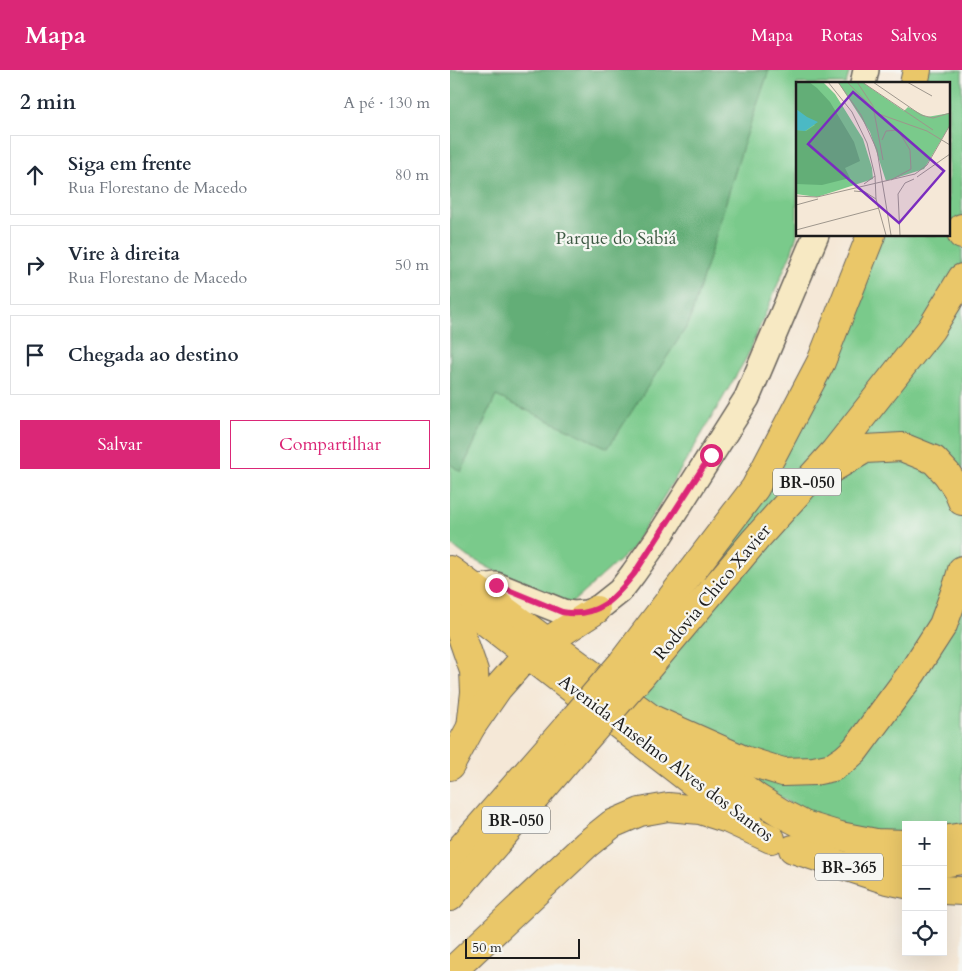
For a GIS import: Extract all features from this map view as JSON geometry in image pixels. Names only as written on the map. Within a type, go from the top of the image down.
[{"type":"main road","points":[[962,228],[962,234]]},
{"type":"main road","points":[[450,766],[471,727],[498,688],[537,648],[596,610],[620,591],[634,574],[746,398],[816,236]]},
{"type":"main road","name":"Rodovia Chico Xavier","points":[[631,670],[755,488],[821,362],[871,236]]},
{"type":"main road","name":"Rodovia Chico Xavier","points":[[450,897],[575,735],[631,670],[756,540],[835,451],[931,329],[962,278]]},
{"type":"main road","points":[[756,540],[831,469],[865,449],[902,447],[934,460],[957,488],[962,501]]},
{"type":"main road","name":"Avenida Anselmo Alves dos Santos","points":[[450,570],[462,591],[537,648],[717,801],[782,844],[834,859],[873,866],[902,866]]},
{"type":"main road","points":[[652,719],[744,760],[783,772],[814,771],[833,767],[855,750],[917,665],[943,625],[962,570]]},
{"type":"main road","points":[[462,591],[496,585],[562,612],[573,614],[596,610]]},
{"type":"main road","points":[[450,616],[458,625],[474,671],[475,692],[471,727]]},
{"type":"main road","name":"Avenida Anselmo Alves dos Santos","points":[[537,648],[652,719],[757,798],[790,818],[804,825],[840,836],[876,843],[902,844]]},
{"type":"main road","name":"Rodovia Chico Xavier","points":[[450,861],[575,735]]},
{"type":"main road","points":[[452,971],[587,844],[612,824],[640,812],[668,807],[700,810],[728,819],[782,844]]},
{"type":"main road","points":[[947,839],[962,837]]},
{"type":"main road","name":"BR-365","points":[[782,844],[887,880],[902,883]]},
{"type":"main road","points":[[947,862],[962,860]]},
{"type":"main road","points":[[947,890],[962,891]]},
{"type":"green space","name":"Parque do Sabiá","points":[[450,70],[850,70],[847,82],[796,82],[797,236],[792,251],[747,357],[631,550],[565,609],[465,555],[450,544]]},
{"type":"green space","name":"Parque do Sabiá","points":[[450,70],[769,70],[743,146],[689,323],[608,448],[496,396],[461,472],[450,464]]},
{"type":"green space","points":[[917,70],[962,70],[962,837],[947,839],[947,821],[902,821],[902,844],[840,836],[624,696],[659,614],[755,488],[871,236],[950,236],[950,82],[914,82]]},
{"type":"route","points":[[496,585],[562,612],[573,614],[596,610],[620,591],[634,574],[711,455]]}]
